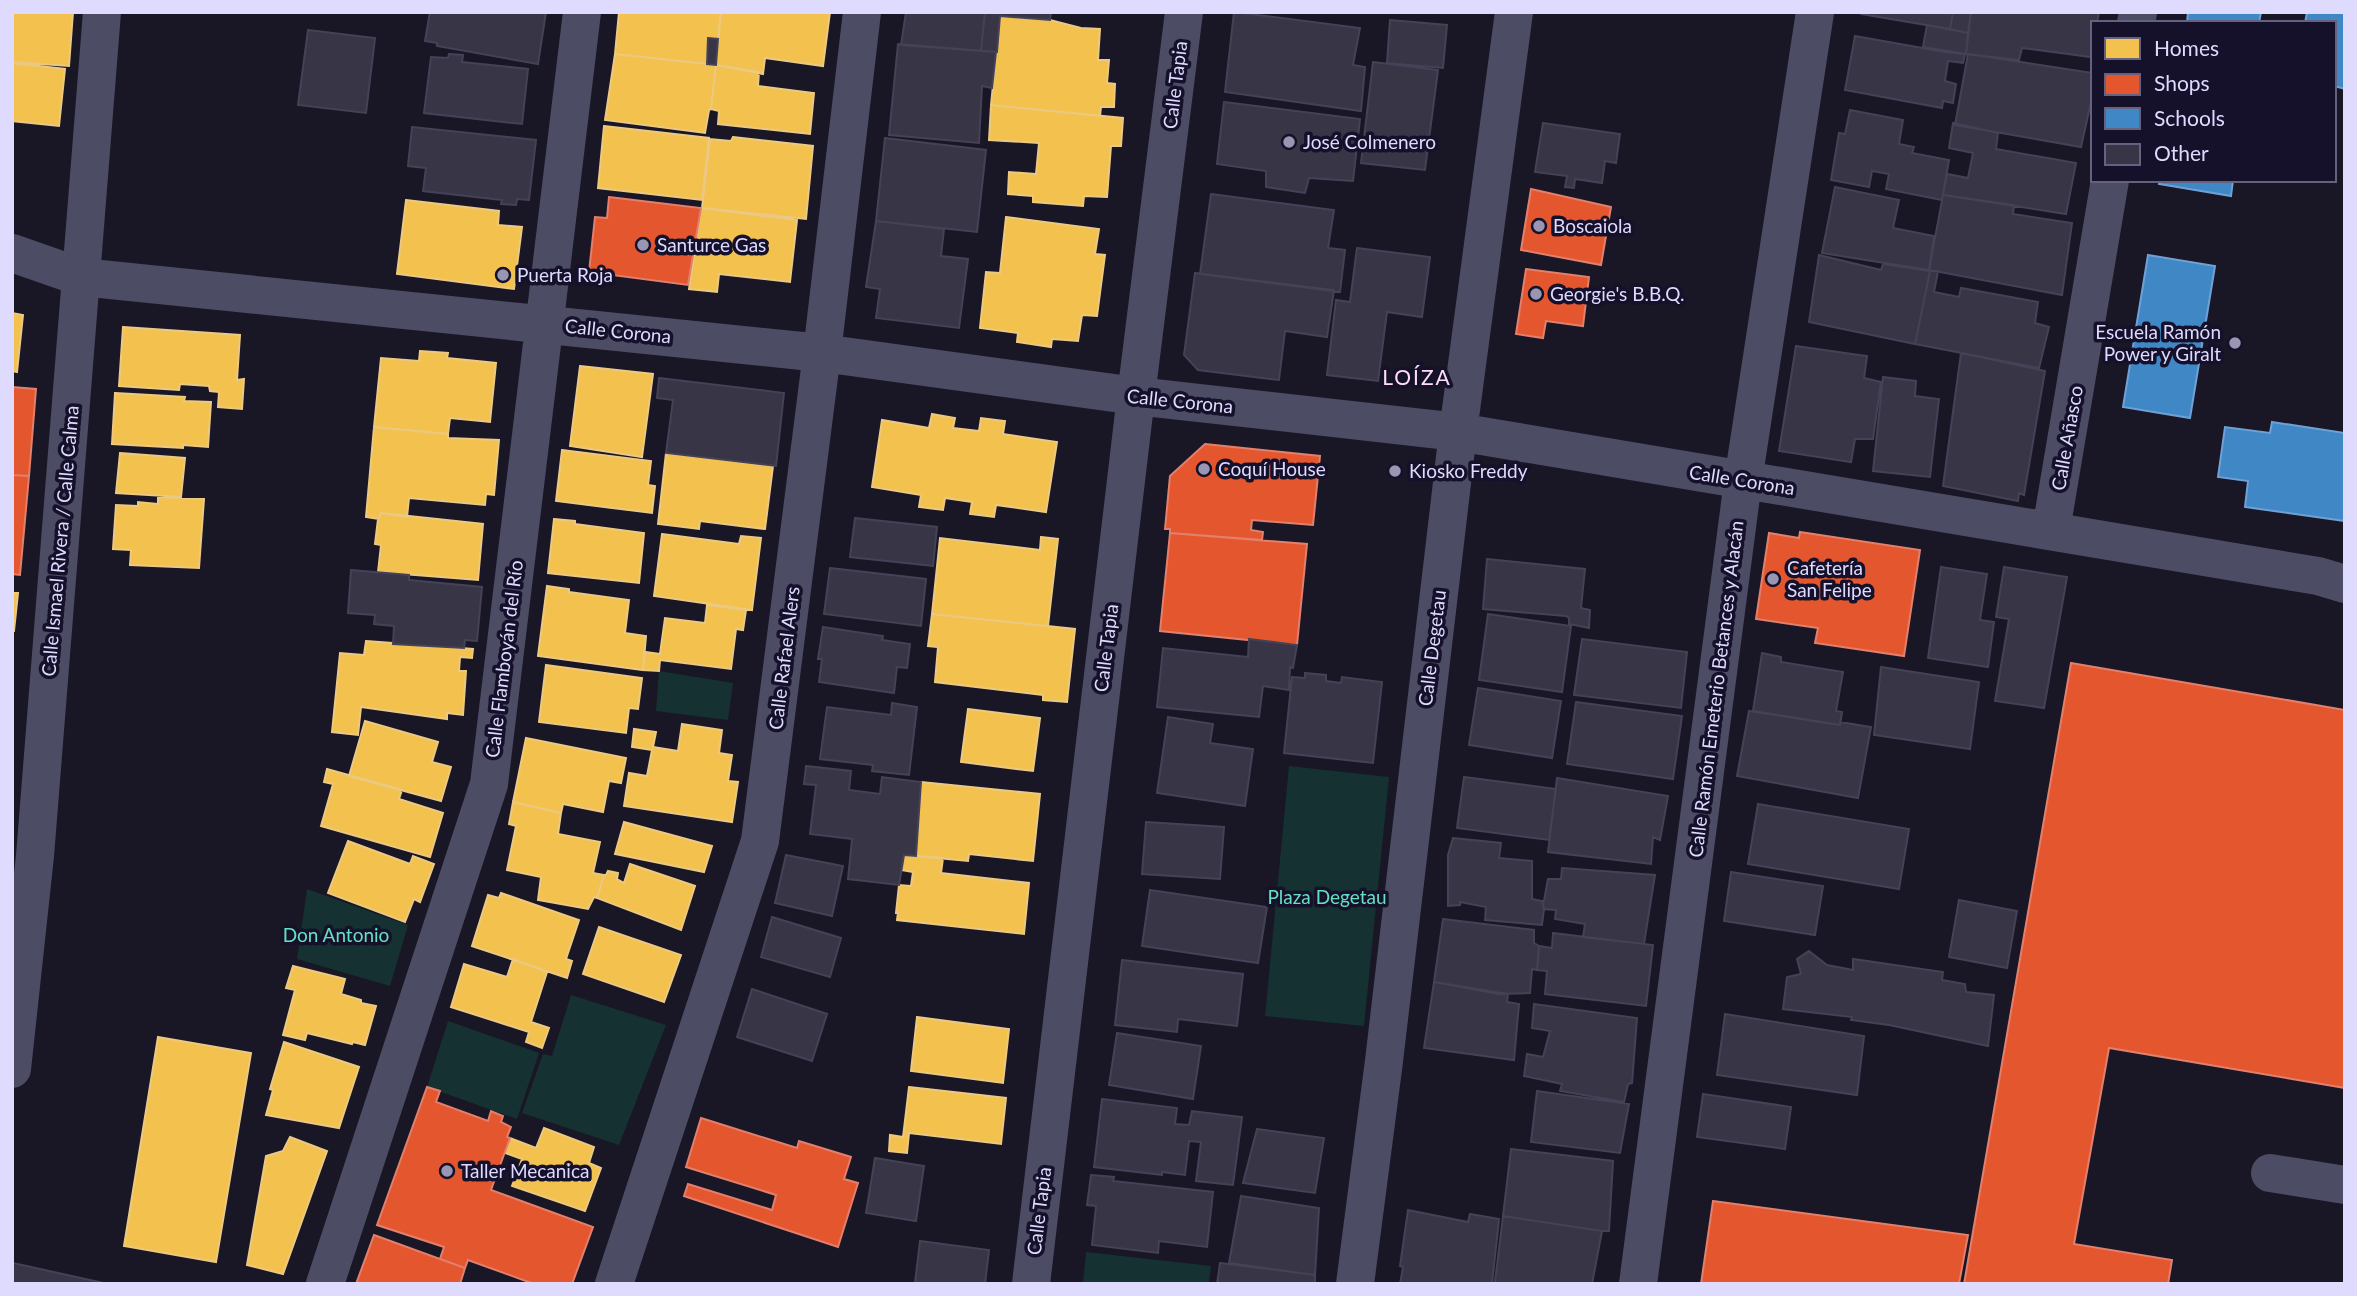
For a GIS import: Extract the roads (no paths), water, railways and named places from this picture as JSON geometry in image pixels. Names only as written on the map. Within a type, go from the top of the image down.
[{"type":"street","name":"Calle Ismael Rivera / Calle Calma","points":[[12,1069],[35,856],[102,12]]},
{"type":"street","name":"Calle Flamboyán del Río","points":[[325,1284],[489,784],[582,12]]},
{"type":"street","name":"Calle Rafael Alers","points":[[614,1284],[760,841],[862,12]]},
{"type":"street","name":"Calle Tapia","points":[[1031,1284],[1184,12]]},
{"type":"street","name":"Calle Degetau","points":[[1355,1284],[1458,432],[1514,12]]},
{"type":"street","name":"Calle Ramón Emeterio Betances y Alacán","points":[[1638,1284],[1743,481],[1815,12]]},
{"type":"street","name":"Calle Añasco","points":[[2051,530],[2110,182]]},
{"type":"street","name":"Calle Corona","points":[[12,253],[81,277],[822,353],[1136,396],[1458,432],[2051,530],[2345,583]]},
{"type":"street","points":[[2270,1172],[2345,1185]]},
{"type":"place","name":"José Colmenero","points":[[1289,142]]},
{"type":"place","name":"Boscaiola","points":[[1539,226]]},
{"type":"place","name":"Santurce Gas","points":[[643,245]]},
{"type":"place","name":"Puerta Roja","points":[[503,275]]},
{"type":"place","name":"Georgie's B.B.Q.","points":[[1536,294]]},
{"type":"place","name":"Escuela Ramón Power y Giralt","points":[[2235,343]]},
{"type":"place","name":"Coquí House","points":[[1204,469]]},
{"type":"place","name":"Kiosko Freddy","points":[[1395,471]]},
{"type":"place","name":"Cafetería San Felipe","points":[[1773,579]]},
{"type":"place","name":"Taller Mecanica","points":[[447,1171]]},
{"type":"district","name":"LOÍZA","points":[[1417,378]]},
{"type":"park label","name":"Plaza Degetau","points":[[1327,897]]},
{"type":"park label","name":"Don Antonio","points":[[336,935]]}]
